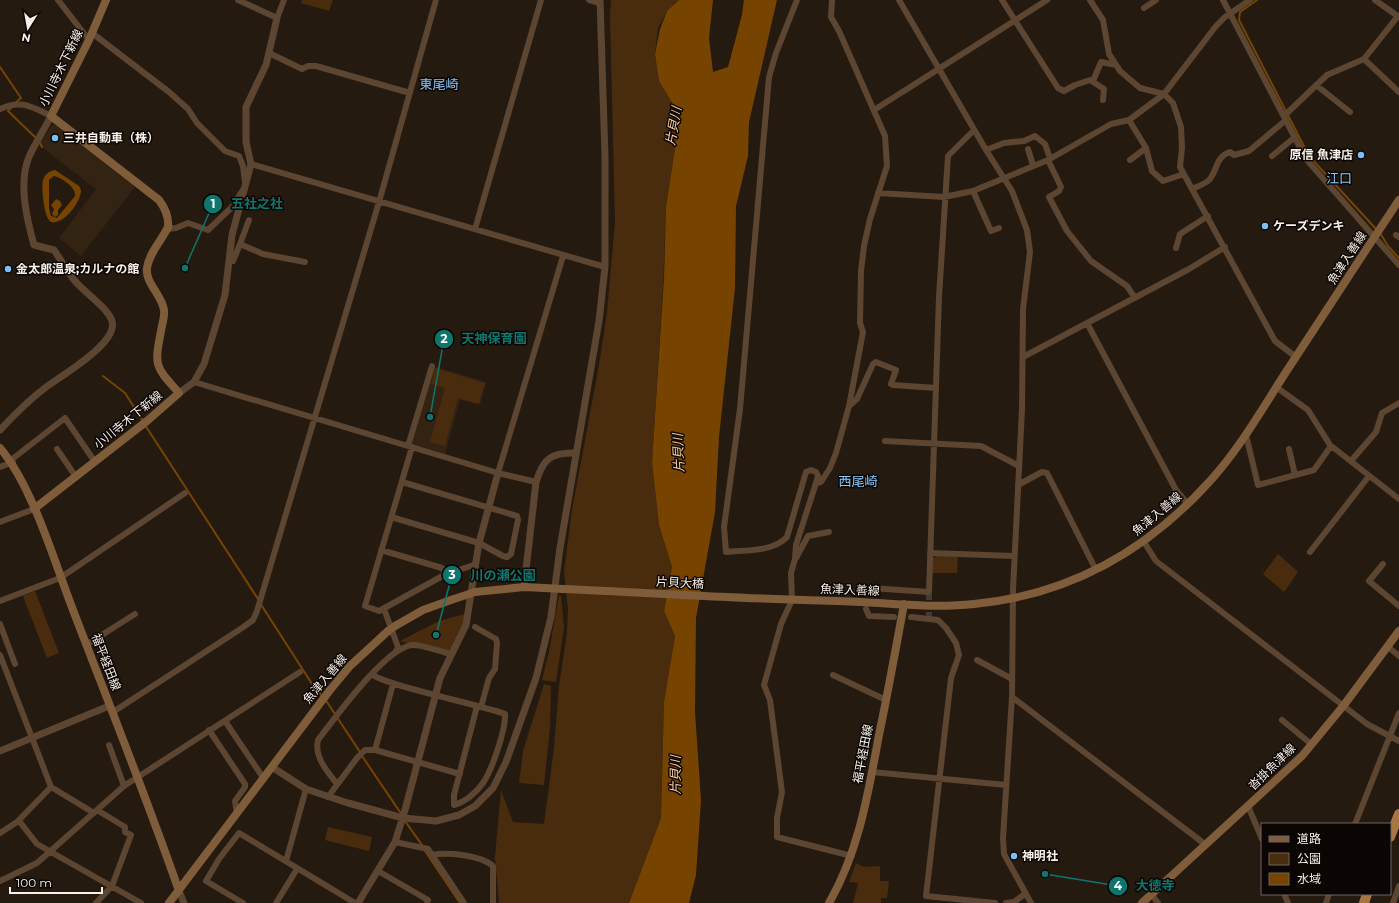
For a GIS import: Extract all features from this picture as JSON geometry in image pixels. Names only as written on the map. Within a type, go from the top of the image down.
[{"type":"highway","points":[[1391,834],[1399,814]]},
{"type":"main road","name":"小川寺木下新線","points":[[34,509],[148,421],[180,393],[159,368],[156,349],[164,309],[161,299],[148,276],[147,268],[168,229],[169,221],[164,207],[159,200],[51,116],[90,37],[106,0]]},
{"type":"main road","name":"魚津入善線","points":[[788,600],[904,604],[972,604],[1014,599],[1063,585],[1096,570],[1144,542],[1188,504],[1229,459],[1399,200]]},
{"type":"main road","name":"福平経田線","points":[[0,448],[12,461],[34,509],[111,709],[139,777],[180,891]]},
{"type":"main road","name":"魚津入善線","points":[[169,903],[180,891],[330,690],[355,661],[388,631],[423,610],[475,592],[524,587],[574,589]]},
{"type":"main road","name":"片貝大橋","points":[[574,589],[788,600]]},
{"type":"main road","name":"福平経田線","points":[[829,903],[840,884],[852,856],[860,831],[904,604]]},
{"type":"main road","name":"沓掛魚津線","points":[[1142,903],[1206,846],[1311,744],[1344,705],[1399,631]]},
{"type":"street","points":[[58,0],[90,37],[174,96],[188,109],[197,123],[226,151],[239,156],[244,166],[245,188],[232,207],[208,230],[188,223],[176,228],[168,229]]},
{"type":"street","points":[[238,0],[277,18]]},
{"type":"street","points":[[180,393],[194,382],[204,364],[225,295],[232,235],[251,164],[246,142],[246,107],[266,65],[277,18],[284,0]]},
{"type":"street","points":[[0,751],[111,709],[253,620],[257,611],[380,202],[436,0]]},
{"type":"street","points":[[475,230],[541,0]]},
{"type":"street","points":[[272,768],[306,789],[328,797],[402,818],[436,821],[459,815],[475,806],[493,788],[506,762],[544,649],[551,617],[576,453],[599,321],[605,267],[605,156],[600,2],[589,0]]},
{"type":"street","points":[[797,0],[776,53],[769,78],[740,409],[724,527],[726,552],[772,547],[782,542],[787,537],[806,472],[811,470],[816,472],[818,476],[796,545],[788,600],[764,685],[770,700],[782,792],[777,818],[777,837],[852,856]]},
{"type":"street","points":[[816,483],[821,482],[830,468],[840,442],[849,406],[862,332],[860,323],[861,270],[870,219],[887,166],[885,136],[839,31],[831,17],[832,0]]},
{"type":"street","points":[[899,0],[974,130],[1012,191],[1027,230],[1030,252],[1023,309],[1019,466],[1014,556],[1012,697],[1003,838],[1004,854],[1031,903]]},
{"type":"street","points":[[1002,0],[1060,91],[1064,92],[1090,80],[1104,89],[1103,100]]},
{"type":"street","points":[[874,110],[1047,0]]},
{"type":"street","points":[[1090,0],[1103,20],[1109,54],[1120,71],[1140,88],[1164,94],[1173,103],[1181,128],[1182,148],[1180,161],[1184,174],[1276,342],[1296,357]]},
{"type":"street","points":[[1144,8],[1156,0]]},
{"type":"street","points":[[1223,0],[1306,159],[1399,265]]},
{"type":"street","points":[[878,194],[944,197],[973,190],[1049,159],[1111,124],[1129,120],[1164,94],[1216,26],[1231,13],[1250,0]]},
{"type":"street","points":[[1192,189],[1210,178],[1218,160],[1228,152],[1234,155],[1249,151],[1327,76],[1364,59],[1398,17],[1375,0]]},
{"type":"street","points":[[269,53],[302,69],[308,66],[316,66],[410,93]]},
{"type":"street","points":[[1364,59],[1399,92]]},
{"type":"street","points":[[1093,81],[1101,62],[1116,65]]},
{"type":"street","points":[[1316,85],[1350,112]]},
{"type":"street","points":[[0,109],[18,103],[29,105],[51,116],[29,158],[24,174],[30,234],[34,245],[54,250],[75,281],[100,305],[112,321],[112,328],[108,337],[92,353],[44,388],[0,430]]},
{"type":"street","points":[[1129,120],[1146,148],[1152,171],[1163,181],[1184,174]]},
{"type":"street","points":[[867,593],[871,588],[929,592],[944,197],[948,156],[974,130]]},
{"type":"street","points":[[986,150],[1004,143],[1024,141],[1035,136],[1045,144],[1060,187],[1059,191],[1049,197],[1068,231],[1091,261],[1127,286],[1135,298]]},
{"type":"street","points":[[1272,156],[1295,137]]},
{"type":"street","points":[[1130,160],[1146,148]]},
{"type":"street","points":[[1028,149],[1033,165]]},
{"type":"street","points":[[251,164],[605,267]]},
{"type":"street","points":[[973,190],[991,231],[999,228]]},
{"type":"street","points":[[1176,248],[1180,234],[1208,216]]},
{"type":"street","points":[[229,261],[233,260],[249,220]]},
{"type":"street","points":[[240,244],[263,254],[305,262]]},
{"type":"street","points":[[1022,357],[1189,269],[1225,247]]},
{"type":"street","points":[[238,902],[206,881],[219,859],[239,833],[357,903],[395,842],[440,678],[451,654],[462,636],[466,625],[474,565],[487,508],[563,256]]},
{"type":"street","points":[[1086,323],[1176,490],[1188,504]]},
{"type":"street","points":[[849,406],[857,399],[873,364],[876,362],[896,370],[893,385],[936,388]]},
{"type":"street","points":[[432,366],[402,482],[365,606],[379,611],[390,603],[446,574],[474,565]]},
{"type":"street","points":[[194,382],[498,473],[536,482]]},
{"type":"street","points":[[1276,387],[1308,410],[1331,446],[1399,499]]},
{"type":"street","points":[[1351,461],[1376,432],[1382,413],[1399,403]]},
{"type":"street","points":[[0,467],[12,461],[65,418],[95,462]]},
{"type":"street","points":[[1246,435],[1258,485],[1314,470],[1331,446]]},
{"type":"street","points":[[885,441],[981,446],[1019,466]]},
{"type":"street","points":[[57,449],[76,477]]},
{"type":"street","points":[[1289,449],[1295,475]]},
{"type":"street","points":[[524,587],[536,482],[540,469],[547,459],[562,452],[576,453]]},
{"type":"street","points":[[1018,485],[1042,472],[1047,473],[1096,570]]},
{"type":"street","points":[[1310,552],[1369,476]]},
{"type":"street","points":[[391,517],[479,543],[503,556],[507,557],[510,554],[518,520],[517,516],[402,482]]},
{"type":"street","points":[[0,601],[60,578],[185,493]]},
{"type":"street","points":[[0,522],[34,509]]},
{"type":"street","points":[[795,559],[808,536],[829,532]]},
{"type":"street","points":[[1144,542],[1156,561],[1367,724],[1390,738],[1399,741]]},
{"type":"street","points":[[381,550],[442,568],[446,574]]},
{"type":"street","points":[[930,553],[1014,556]]},
{"type":"street","points":[[1383,564],[1369,582],[1399,606]]},
{"type":"street","points":[[384,608],[398,647],[395,654]]},
{"type":"street","points":[[866,609],[869,616],[894,617]]},
{"type":"street","points":[[86,645],[135,614]]},
{"type":"street","points":[[911,617],[938,620],[946,628],[956,643],[958,655],[950,678],[926,900],[995,903]]},
{"type":"street","points":[[0,624],[15,664]]},
{"type":"street","points":[[372,674],[375,678],[393,684],[436,694],[479,706],[505,714],[506,725],[483,783],[462,803],[454,804],[454,795],[479,706],[488,678],[495,670],[498,643],[496,639],[475,627]]},
{"type":"street","points":[[337,784],[318,756],[316,748],[318,740],[342,708],[372,674],[402,648],[413,645],[451,654]]},
{"type":"street","points":[[1387,646],[1399,656]]},
{"type":"street","points":[[0,655],[51,787],[125,827],[125,832],[131,835],[112,886],[96,903]]},
{"type":"street","points":[[977,660],[1012,679]]},
{"type":"street","points":[[0,881],[37,863],[124,786],[300,672]]},
{"type":"street","points":[[833,675],[886,700]]},
{"type":"street","points":[[375,750],[393,684]]},
{"type":"street","points":[[1012,697],[1206,846]]},
{"type":"street","points":[[1355,823],[1399,713]]},
{"type":"street","points":[[1282,720],[1311,744]]},
{"type":"street","points":[[225,721],[264,778]]},
{"type":"street","points":[[209,730],[245,784],[245,787],[236,801],[238,814]]},
{"type":"street","points":[[109,745],[124,786]]},
{"type":"street","points":[[328,797],[357,758],[365,750],[375,750],[460,774]]},
{"type":"street","points":[[872,772],[1006,785]]},
{"type":"street","points":[[0,832],[17,822],[51,787]]},
{"type":"street","points":[[286,861],[306,789]]},
{"type":"street","points":[[1248,806],[1261,837]]},
{"type":"street","points":[[17,822],[23,824],[37,844],[141,903]]},
{"type":"street","points":[[395,842],[428,850],[464,903]]},
{"type":"street","points":[[432,855],[444,853],[487,860],[492,866],[493,903]]},
{"type":"street","points":[[276,903],[297,868]]},
{"type":"street","points":[[378,870],[429,902]]},
{"type":"street","points":[[1393,903],[1399,886]]},
{"type":"street","points":[[180,891],[184,903]]},
{"type":"street","points":[[1006,903],[1014,902],[1025,894]]},
{"type":"street","points":[[1152,895],[1158,903]]},
{"type":"shaded area","points":[[52,125],[56,125],[135,187],[81,256],[59,238],[96,189],[39,145]]},
{"type":"shaded area","points":[[433,366],[486,382],[480,405],[460,400],[445,454],[412,444]]},
{"type":"green space","points":[[302,0],[333,0],[329,11],[301,3]]},
{"type":"green space","points":[[611,0],[679,0],[667,11],[658,28],[655,54],[659,81],[680,116],[666,207],[663,288],[652,462],[659,525],[672,567],[664,611],[675,636],[664,702],[661,818],[629,903],[499,903],[495,857],[501,790],[513,822],[544,824],[554,748],[559,686],[567,632],[568,610],[564,571],[572,510],[599,365],[607,313],[615,222],[610,17]]},
{"type":"green space","points":[[435,368],[485,383],[479,404],[458,398],[445,446],[430,442],[445,388],[431,384]]},
{"type":"green space","points":[[1278,554],[1298,572],[1284,592],[1263,574]]},
{"type":"green space","points":[[939,555],[958,556],[957,573],[932,573],[933,558]]},
{"type":"green space","points":[[35,591],[59,653],[47,658],[23,596]]},
{"type":"green space","points":[[559,595],[561,596],[564,627],[556,682],[542,680],[549,652]]},
{"type":"green space","points":[[469,613],[451,654],[400,641],[439,621]]},
{"type":"green space","points":[[544,684],[551,686],[550,728],[544,785],[519,783],[523,751]]},
{"type":"green space","points":[[328,827],[372,837],[369,851],[325,840]]},
{"type":"green space","points":[[856,863],[864,867],[880,866],[880,881],[889,881],[887,898],[881,898],[881,903],[853,903],[858,883],[849,882]]},
{"type":"water","name":"片貝川","points":[[679,0],[713,0],[709,38],[713,72],[728,67],[742,15],[744,0],[777,0],[749,122],[748,156],[736,206],[735,288],[719,437],[715,512],[696,618],[695,712],[701,800],[696,875],[689,903],[629,903],[661,818],[664,702],[675,636],[664,611],[672,567],[659,525],[652,462],[664,278],[666,207],[680,116],[659,81],[655,54],[660,29],[667,11]]},
{"type":"water","points":[[55,170],[79,186],[81,190],[78,200],[71,212],[61,220],[51,222],[45,209],[42,184],[46,174]],"holes":[[[54,176],[71,186],[75,193],[75,196],[57,218],[51,216],[49,208],[49,180]]]},
{"type":"water","points":[[56,199],[60,201],[62,205],[58,210],[58,215],[55,217],[52,214],[54,209],[51,205]]},
{"type":"waterway","points":[[1257,0],[1240,12],[1239,20],[1309,156],[1376,229]]},
{"type":"waterway","points":[[0,67],[21,98],[15,103]]},
{"type":"waterway","points":[[11,108],[8,111],[36,138]]},
{"type":"waterway","points":[[39,141],[42,147]]},
{"type":"waterway","points":[[1380,233],[1388,246],[1399,258]]},
{"type":"waterway","points":[[103,376],[125,393],[143,421]]},
{"type":"waterway","points":[[145,425],[258,599]]},
{"type":"waterway","points":[[260,603],[314,687],[322,696]]},
{"type":"waterway","points":[[325,699],[360,752]]},
{"type":"waterway","points":[[362,756],[402,815]]},
{"type":"waterway","points":[[405,821],[422,845]]},
{"type":"waterway","points":[[425,851],[460,903]]},
{"type":"tunnel","points":[[929,592],[929,618]]},
{"type":"place","name":"三井自動車（株）","points":[[55,138]]},
{"type":"place","name":"原信 魚津店","points":[[1361,155]]},
{"type":"place","name":"ケーズデンキ","points":[[1265,226]]},
{"type":"place","name":"五社之社","points":[[185,268]]},
{"type":"place","name":"金太郎温泉;カルナの館","points":[[8,269]]},
{"type":"place","name":"天神保育園","points":[[430,417]]},
{"type":"place","name":"川の瀬公園","points":[[436,635]]},
{"type":"place","name":"神明社","points":[[1014,856]]},
{"type":"place","name":"大徳寺","points":[[1045,874]]},
{"type":"district","name":"東尾崎","points":[[439,84]]},
{"type":"district","name":"江口","points":[[1339,178]]},
{"type":"district","name":"西尾崎","points":[[858,481]]}]
